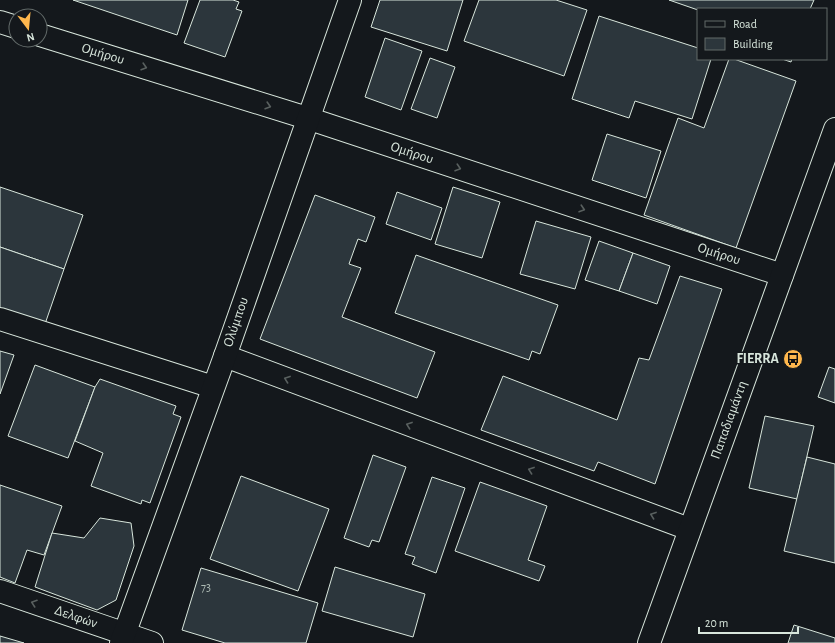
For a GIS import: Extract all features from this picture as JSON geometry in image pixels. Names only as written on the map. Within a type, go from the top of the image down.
[{"type":"street","name":"Ολύμπου","points":[[122,638],[225,356],[350,0]]},
{"type":"street","name":"Ομήρου","points":[[48,37],[308,118],[782,275]]},
{"type":"street","name":"Παπαδιαμάντη","points":[[649,643],[835,129]]},
{"type":"street","points":[[0,319],[213,387]]},
{"type":"street","points":[[225,356],[690,529]]},
{"type":"street","name":"Δελφών","points":[[0,591],[122,638],[152,643]]},
{"type":"building","points":[[73,0],[188,0],[177,35]]},
{"type":"building","points":[[200,0],[233,0],[239,2],[236,9],[242,11],[225,57],[184,43]]},
{"type":"building","points":[[380,0],[463,0],[447,51],[371,27]]},
{"type":"building","points":[[479,0],[556,0],[587,10],[564,76],[464,41]]},
{"type":"building","points":[[669,0],[814,0],[810,8],[697,8],[697,10]]},
{"type":"building","points":[[599,16],[697,48],[697,60],[711,60],[692,119],[635,101],[629,118],[572,99]]},
{"type":"building","points":[[385,38],[422,51],[401,110],[365,97]]},
{"type":"building","points":[[430,58],[455,67],[437,118],[411,109]]},
{"type":"building","points":[[729,60],[737,60],[796,81],[736,248],[644,215],[678,118],[704,128]]},
{"type":"building","points":[[607,134],[661,151],[646,198],[592,180]]},
{"type":"building","points":[[0,187],[83,215],[64,269],[0,247]]},
{"type":"building","points":[[453,187],[500,202],[482,258],[435,244]]},
{"type":"building","points":[[397,192],[442,208],[431,240],[386,224]]},
{"type":"building","points":[[315,195],[375,217],[366,242],[358,239],[349,264],[361,268],[342,317],[435,352],[417,398],[260,339]]},
{"type":"building","points":[[536,221],[591,237],[575,289],[520,274]]},
{"type":"building","points":[[599,241],[633,253],[619,291],[585,280]]},
{"type":"building","points":[[0,247],[64,269],[45,324],[0,309]]},
{"type":"building","points":[[633,253],[670,266],[657,304],[619,291]]},
{"type":"building","points":[[416,255],[558,305],[540,354],[532,351],[529,360],[395,313]]},
{"type":"building","points":[[680,276],[722,289],[655,484],[598,462],[594,471],[481,430],[503,376],[617,420],[639,358],[649,360]]},
{"type":"building","points":[[0,351],[14,355],[0,394]]},
{"type":"building","points":[[35,365],[95,387],[68,458],[8,436]]},
{"type":"building","points":[[829,367],[835,369],[835,403],[818,397]]},
{"type":"building","points":[[100,379],[176,406],[173,414],[181,417],[150,503],[142,500],[141,504],[91,486],[103,453],[75,441],[95,387]]},
{"type":"building","points":[[765,416],[814,426],[797,499],[749,488]]},
{"type":"building","points":[[373,455],[406,467],[379,542],[372,540],[369,547],[344,538]]},
{"type":"building","points":[[807,457],[835,464],[835,563],[784,551]]},
{"type":"building","points":[[241,476],[329,509],[298,591],[210,559]]},
{"type":"building","points":[[432,477],[465,488],[436,573],[412,564],[415,557],[405,554]]},
{"type":"building","points":[[480,482],[547,506],[528,560],[545,566],[539,581],[455,551]]},
{"type":"building","points":[[0,485],[62,506],[44,555],[27,550],[15,583],[0,577]]},
{"type":"building","points":[[100,518],[131,523],[134,546],[116,600],[97,610],[35,587],[52,533],[84,538]]},
{"type":"building","points":[[335,567],[425,594],[413,637],[322,611]]},
{"type":"building","points":[[201,568],[318,603],[306,643],[225,643],[182,630]]},
{"type":"building","points":[[794,625],[835,638],[835,643],[788,643]]},
{"type":"building","points":[[0,636],[24,643],[0,643]]},
{"type":"place","name":"FIERRA","points":[[793,359]]}]
